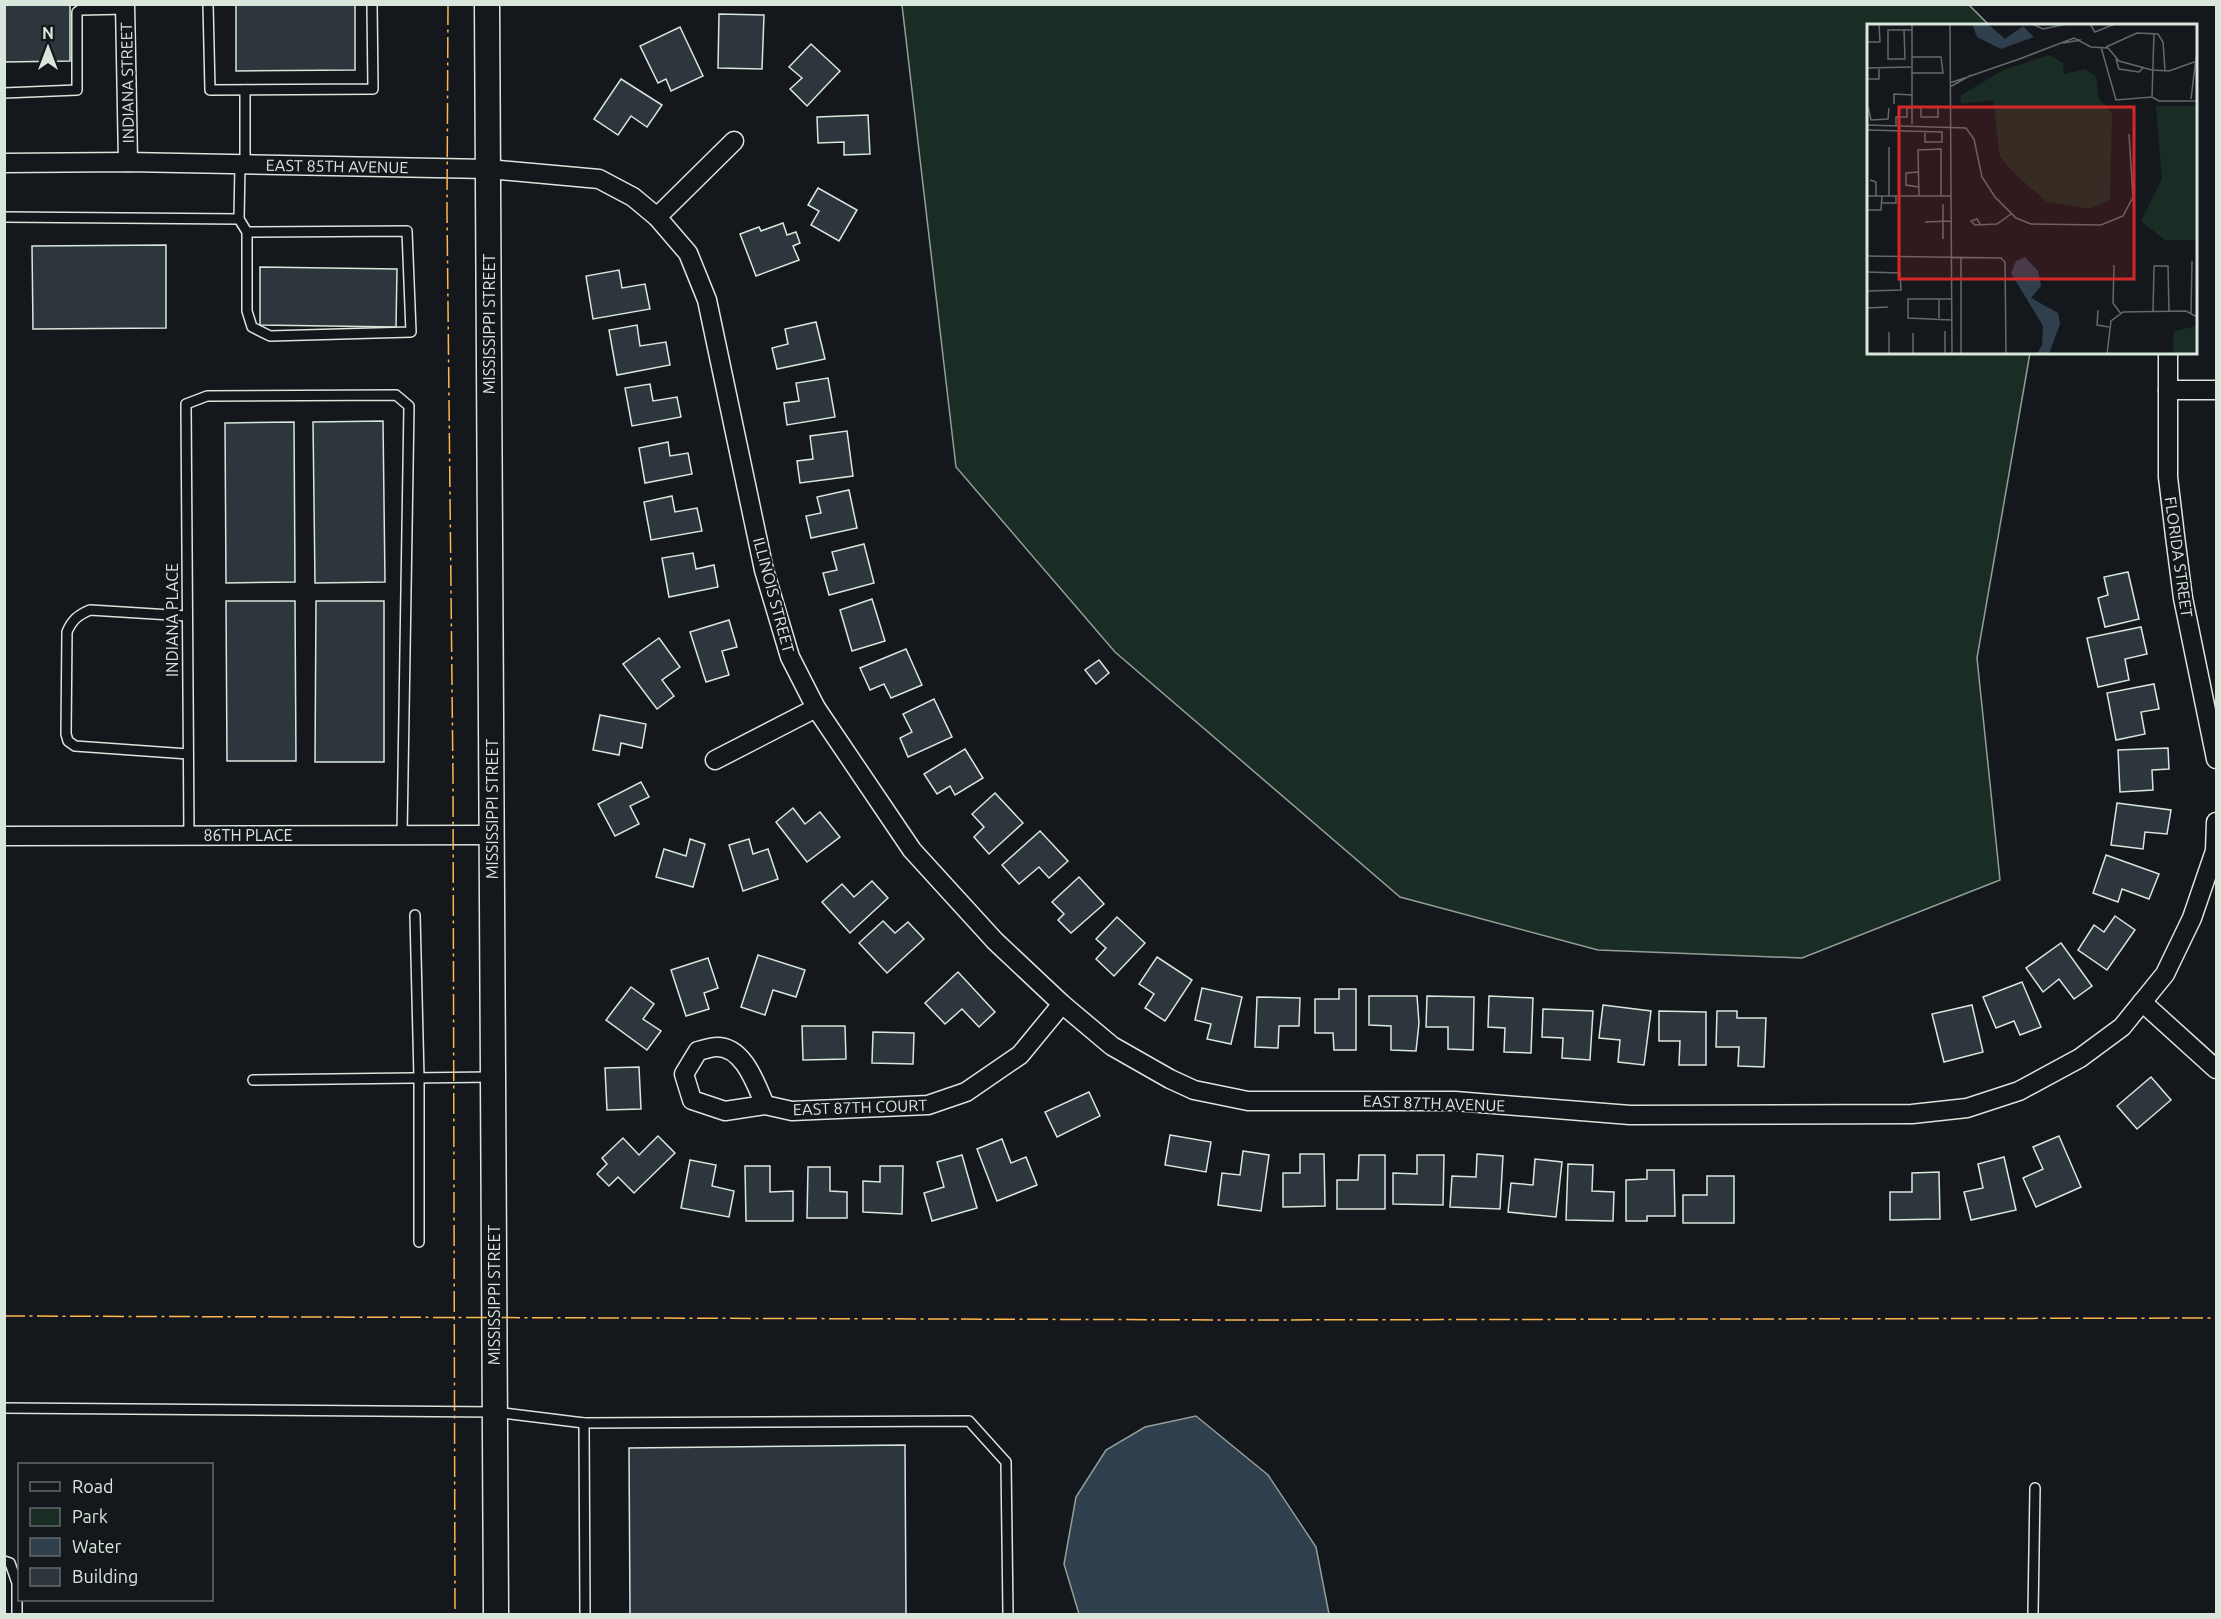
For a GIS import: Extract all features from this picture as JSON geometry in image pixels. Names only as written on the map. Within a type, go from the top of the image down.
[{"type":"street","name":"MISSISSIPPI STREET","points":[[487,4],[496,1614]]},
{"type":"street","name":"INDIANA STREET","points":[[126,7],[128,162]]},
{"type":"street","points":[[657,217],[734,141]]},
{"type":"street","name":"EAST 85TH AVENUE","points":[[4,163],[128,162],[488,169],[599,179],[633,197],[657,217]]},
{"type":"street","name":"ILLINOIS STREET","points":[[657,217],[688,254],[707,300],[764,570],[790,657],[816,708],[912,850],[995,941],[1062,1004]]},
{"type":"street","name":"FLORIDA STREET","points":[[2168,354],[2168,477],[2175,536],[2183,598],[2212,712],[2217,759]]},
{"type":"street","points":[[2168,390],[2217,390]]},
{"type":"street","points":[[715,760],[816,708]]},
{"type":"street","points":[[2217,822],[2215,851],[2192,918],[2164,974],[2142,1002],[2217,1069]]},
{"type":"street","name":"86TH PLACE","points":[[4,836],[492,835]]},
{"type":"street","name":"EAST 87TH AVENUE","points":[[1062,1004],[1112,1046],[1170,1079],[1194,1090],[1248,1101],[1455,1101],[1630,1115],[1912,1114],[1967,1108],[2019,1091],[2080,1058],[2122,1027],[2142,1002]]},
{"type":"street","name":"EAST 87TH COURT","points":[[765,1106],[749,1071],[735,1053],[718,1047],[698,1051],[684,1074],[692,1100],[725,1111],[765,1106],[792,1111],[928,1106],[966,1092],[1020,1055],[1062,1004]]},
{"type":"lane","points":[[208,4],[210,90],[373,89],[372,4]]},
{"type":"lane","points":[[4,93],[73,92],[77,90],[77,12],[126,7]]},
{"type":"lane","points":[[245,90],[239,219],[247,232],[247,311],[252,327],[270,336],[411,332],[407,231],[247,232]]},
{"type":"lane","points":[[4,218],[239,219]]},
{"type":"lane","name":"INDIANA PLACE","points":[[189,836],[186,404],[207,396],[396,395],[409,406],[402,835]]},
{"type":"lane","points":[[187,616],[90,610],[71,622],[67,632],[66,734],[68,741],[75,746],[188,754]]},
{"type":"lane","points":[[415,915],[419,1078],[419,1242]]},
{"type":"lane","points":[[253,1080],[493,1077]]},
{"type":"lane","points":[[4,1408],[495,1412],[584,1423],[969,1420],[1006,1462],[1008,1614]]},
{"type":"lane","points":[[584,1423],[585,1614]]},
{"type":"lane","points":[[2033,1614],[2035,1488]]},
{"type":"lane","points":[[4,1561],[10,1563],[17,1583],[17,1614]]},
{"type":"green space","points":[[902,5],[1969,5],[1988,24],[1867,24],[1867,354],[2030,354],[1977,658],[2000,880],[1802,958],[1598,950],[1400,897],[1115,652],[956,467]]},
{"type":"water","points":[[1196,1416],[1268,1475],[1316,1547],[1329,1614],[1079,1614],[1064,1564],[1076,1497],[1106,1450],[1145,1427]]},
{"type":"building","points":[[4,4],[70,4],[70,61],[4,62]]},
{"type":"building","points":[[236,4],[355,4],[355,70],[236,71]]},
{"type":"building","points":[[719,14],[764,15],[762,69],[718,68]]},
{"type":"building","points":[[680,27],[703,76],[671,91],[666,79],[658,83],[640,46]]},
{"type":"building","points":[[811,44],[840,71],[807,106],[790,89],[802,78],[789,67]]},
{"type":"building","points":[[621,79],[662,105],[647,127],[631,116],[618,135],[594,119]]},
{"type":"building","points":[[868,115],[870,154],[844,155],[844,142],[818,143],[817,117]]},
{"type":"building","points":[[818,188],[857,210],[839,241],[811,225],[819,211],[808,205]]},
{"type":"building","points":[[783,223],[787,235],[796,232],[800,243],[793,246],[799,260],[756,276],[740,234],[759,227],[761,231]]},
{"type":"building","points":[[166,245],[166,328],[33,329],[32,246]]},
{"type":"building","points":[[260,267],[397,269],[396,327],[260,325]]},
{"type":"building","points":[[619,270],[622,288],[645,284],[650,309],[593,319],[586,276]]},
{"type":"building","points":[[816,322],[825,359],[777,369],[772,348],[788,344],[785,329]]},
{"type":"building","points":[[637,325],[640,346],[666,342],[670,365],[617,375],[609,330]]},
{"type":"building","points":[[828,378],[835,417],[787,425],[784,403],[799,401],[796,383]]},
{"type":"building","points":[[650,384],[653,401],[677,397],[681,417],[632,426],[625,388]]},
{"type":"building","points":[[383,421],[385,582],[315,583],[313,422]]},
{"type":"building","points":[[294,422],[295,582],[226,583],[225,423]]},
{"type":"building","points":[[847,431],[853,476],[800,483],[797,461],[813,459],[810,436]]},
{"type":"building","points":[[668,442],[670,456],[688,453],[692,474],[645,483],[639,448]]},
{"type":"building","points":[[849,490],[857,528],[811,538],[806,516],[821,513],[817,497]]},
{"type":"building","points":[[672,496],[675,512],[697,508],[702,531],[651,540],[644,502]]},
{"type":"building","points":[[864,544],[874,583],[829,595],[823,573],[837,570],[832,552]]},
{"type":"building","points":[[693,553],[696,569],[714,565],[718,587],[669,597],[662,558]]},
{"type":"building","points":[[2128,572],[2139,619],[2105,627],[2098,598],[2108,595],[2104,577]]},
{"type":"building","points":[[872,599],[885,641],[852,651],[840,610]]},
{"type":"building","points":[[226,601],[295,601],[296,761],[227,761]]},
{"type":"building","points":[[316,601],[384,601],[384,762],[315,762]]},
{"type":"building","points":[[729,620],[737,647],[722,651],[729,675],[706,682],[690,632]]},
{"type":"building","points":[[2141,627],[2147,654],[2125,659],[2129,680],[2098,687],[2087,638]]},
{"type":"building","points":[[659,638],[680,667],[662,680],[674,696],[657,709],[623,664]]},
{"type":"building","points":[[906,649],[922,685],[891,698],[884,684],[870,690],[860,668]]},
{"type":"building","points":[[1099,660],[1109,673],[1096,684],[1085,670]]},
{"type":"building","points":[[2154,684],[2159,709],[2141,712],[2145,734],[2116,740],[2107,693]]},
{"type":"building","points":[[934,699],[952,737],[908,757],[900,738],[912,732],[903,714]]},
{"type":"building","points":[[600,715],[646,724],[642,748],[621,743],[619,755],[593,750]]},
{"type":"building","points":[[2168,748],[2169,769],[2152,770],[2153,790],[2120,792],[2118,750]]},
{"type":"building","points":[[965,749],[983,778],[955,795],[950,786],[937,794],[924,774]]},
{"type":"building","points":[[641,782],[649,797],[630,806],[639,824],[615,836],[598,804]]},
{"type":"building","points":[[995,793],[1023,823],[989,854],[974,837],[984,827],[972,814]]},
{"type":"building","points":[[2117,803],[2171,810],[2167,834],[2145,832],[2143,849],[2111,845]]},
{"type":"building","points":[[793,808],[805,824],[820,812],[840,837],[807,862],[776,822]]},
{"type":"building","points":[[1040,831],[1068,861],[1049,878],[1039,867],[1019,884],[1002,865]]},
{"type":"building","points":[[690,839],[705,844],[693,887],[656,877],[664,849],[686,856]]},
{"type":"building","points":[[749,839],[753,854],[768,849],[778,879],[743,891],[729,845]]},
{"type":"building","points":[[2106,855],[2159,874],[2149,899],[2122,889],[2118,902],[2093,893]]},
{"type":"building","points":[[1079,877],[1104,904],[1071,933],[1058,920],[1064,914],[1052,902]]},
{"type":"building","points":[[872,881],[888,898],[850,933],[822,902],[842,884],[854,897]]},
{"type":"building","points":[[2115,916],[2135,930],[2107,970],[2078,950],[2094,925],[2104,932]]},
{"type":"building","points":[[1117,917],[1145,943],[1114,976],[1096,959],[1106,948],[1096,939]]},
{"type":"building","points":[[883,921],[895,933],[908,922],[924,939],[887,973],[859,943]]},
{"type":"building","points":[[2061,943],[2092,986],[2074,999],[2059,979],[2043,992],[2026,968]]},
{"type":"building","points":[[758,955],[805,970],[796,997],[773,990],[765,1015],[741,1007]]},
{"type":"building","points":[[1157,957],[1192,980],[1165,1021],[1145,1008],[1154,994],[1139,984]]},
{"type":"building","points":[[708,958],[718,988],[704,993],[709,1009],[686,1016],[671,970]]},
{"type":"building","points":[[958,972],[995,1012],[979,1027],[962,1009],[945,1024],[925,1003]]},
{"type":"building","points":[[2022,982],[2041,1027],[2020,1035],[2014,1021],[1996,1028],[1983,997]]},
{"type":"building","points":[[631,987],[654,1004],[643,1019],[661,1031],[647,1050],[606,1020]]},
{"type":"building","points":[[1202,988],[1242,997],[1231,1044],[1207,1039],[1211,1024],[1195,1020]]},
{"type":"building","points":[[1339,989],[1356,989],[1356,1050],[1334,1050],[1333,1033],[1315,1033],[1315,999],[1339,999]]},
{"type":"building","points":[[1369,996],[1417,996],[1419,1023],[1416,1051],[1391,1050],[1391,1026],[1369,1025]]},
{"type":"building","points":[[1427,996],[1474,997],[1473,1050],[1448,1049],[1448,1027],[1426,1027]]},
{"type":"building","points":[[1489,996],[1533,998],[1531,1053],[1504,1052],[1505,1028],[1488,1027]]},
{"type":"building","points":[[1257,997],[1300,998],[1299,1026],[1279,1026],[1278,1048],[1255,1047]]},
{"type":"building","points":[[1603,1005],[1651,1011],[1644,1065],[1618,1062],[1620,1040],[1599,1038]]},
{"type":"building","points":[[1972,1005],[1983,1052],[1944,1062],[1932,1014]]},
{"type":"building","points":[[1543,1009],[1593,1011],[1590,1060],[1562,1058],[1563,1038],[1542,1037]]},
{"type":"building","points":[[1659,1011],[1706,1012],[1706,1065],[1679,1065],[1680,1041],[1659,1041]]},
{"type":"building","points":[[1717,1011],[1737,1011],[1737,1018],[1766,1018],[1764,1067],[1738,1066],[1739,1047],[1716,1047]]},
{"type":"building","points":[[802,1026],[845,1026],[846,1059],[803,1060]]},
{"type":"building","points":[[873,1032],[914,1033],[913,1064],[872,1063]]},
{"type":"building","points":[[639,1067],[641,1109],[607,1110],[605,1068]]},
{"type":"building","points":[[2151,1077],[2171,1100],[2137,1129],[2117,1106]]},
{"type":"building","points":[[1089,1092],[1100,1116],[1057,1137],[1045,1112]]},
{"type":"building","points":[[1170,1135],[1211,1142],[1206,1172],[1165,1165]]},
{"type":"building","points":[[658,1136],[675,1153],[634,1193],[618,1177],[609,1186],[597,1174],[607,1164],[602,1158],[623,1138],[639,1155]]},
{"type":"building","points":[[2059,1136],[2081,1187],[2036,1207],[2023,1178],[2043,1169],[2033,1147]]},
{"type":"building","points":[[1002,1139],[1011,1163],[1026,1157],[1037,1185],[997,1201],[977,1149]]},
{"type":"building","points":[[1243,1151],[1269,1155],[1261,1211],[1218,1205],[1222,1173],[1240,1175]]},
{"type":"building","points":[[1300,1154],[1324,1154],[1325,1206],[1283,1207],[1283,1173],[1300,1173]]},
{"type":"building","points":[[1477,1154],[1503,1156],[1500,1209],[1450,1207],[1452,1176],[1476,1177]]},
{"type":"building","points":[[962,1155],[977,1208],[932,1221],[924,1193],[944,1187],[937,1162]]},
{"type":"building","points":[[1359,1155],[1385,1155],[1385,1209],[1337,1209],[1337,1180],[1358,1180]]},
{"type":"building","points":[[1417,1155],[1444,1155],[1443,1205],[1393,1204],[1393,1173],[1417,1174]]},
{"type":"building","points":[[2004,1157],[2016,1210],[1971,1220],[1964,1192],[1983,1188],[1978,1164]]},
{"type":"building","points":[[1535,1159],[1562,1162],[1556,1217],[1508,1212],[1511,1183],[1533,1185]]},
{"type":"building","points":[[690,1160],[716,1165],[712,1186],[734,1191],[729,1217],[681,1208]]},
{"type":"building","points":[[1568,1164],[1593,1165],[1592,1191],[1614,1192],[1613,1221],[1566,1220]]},
{"type":"building","points":[[745,1166],[770,1166],[770,1192],[793,1191],[793,1221],[746,1221]]},
{"type":"building","points":[[880,1166],[903,1166],[902,1214],[863,1212],[863,1181],[880,1182]]},
{"type":"building","points":[[808,1167],[830,1167],[830,1191],[847,1192],[847,1218],[807,1218]]},
{"type":"building","points":[[1647,1170],[1674,1170],[1675,1216],[1647,1216],[1647,1221],[1626,1221],[1626,1180],[1647,1179]]},
{"type":"building","points":[[1939,1172],[1940,1219],[1890,1220],[1890,1192],[1912,1192],[1912,1173]]},
{"type":"building","points":[[1707,1176],[1734,1176],[1734,1223],[1683,1223],[1683,1195],[1707,1195]]},
{"type":"building","points":[[905,1445],[906,1614],[630,1614],[629,1448]]},
{"type":"power","points":[[448,4],[447,211],[453,779],[455,1614]]},
{"type":"power","points":[[4,1316],[1250,1320],[2216,1318]]}]
